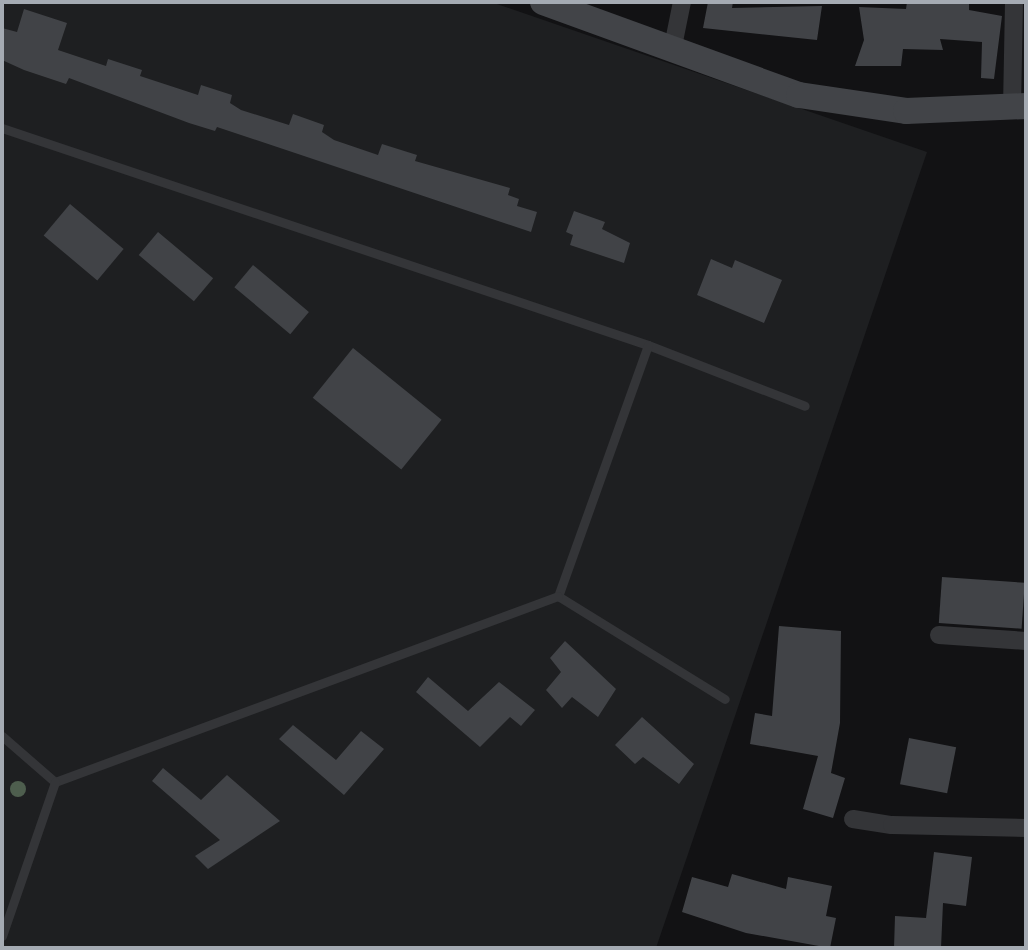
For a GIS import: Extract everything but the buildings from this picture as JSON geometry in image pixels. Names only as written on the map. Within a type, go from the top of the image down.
[{"type":"street","points":[[543,2],[799,95],[906,111],[1019,106],[1014,2]]},
{"type":"street","points":[[672,51],[682,2]]},
{"type":"street","points":[[939,635],[1026,641]]},
{"type":"street","points":[[853,819],[892,825],[1026,828]]},
{"type":"lane","points":[[2,128],[648,345],[805,406]]},
{"type":"lane","points":[[55,782],[558,596],[648,345]]},
{"type":"lane","points":[[558,596],[725,699]]},
{"type":"lane","points":[[2,736],[55,782]]},
{"type":"lane","points":[[2,936],[55,782]]},
{"type":"shaded area","points":[[2,2],[491,2],[927,152],[656,948],[2,948]]}]
